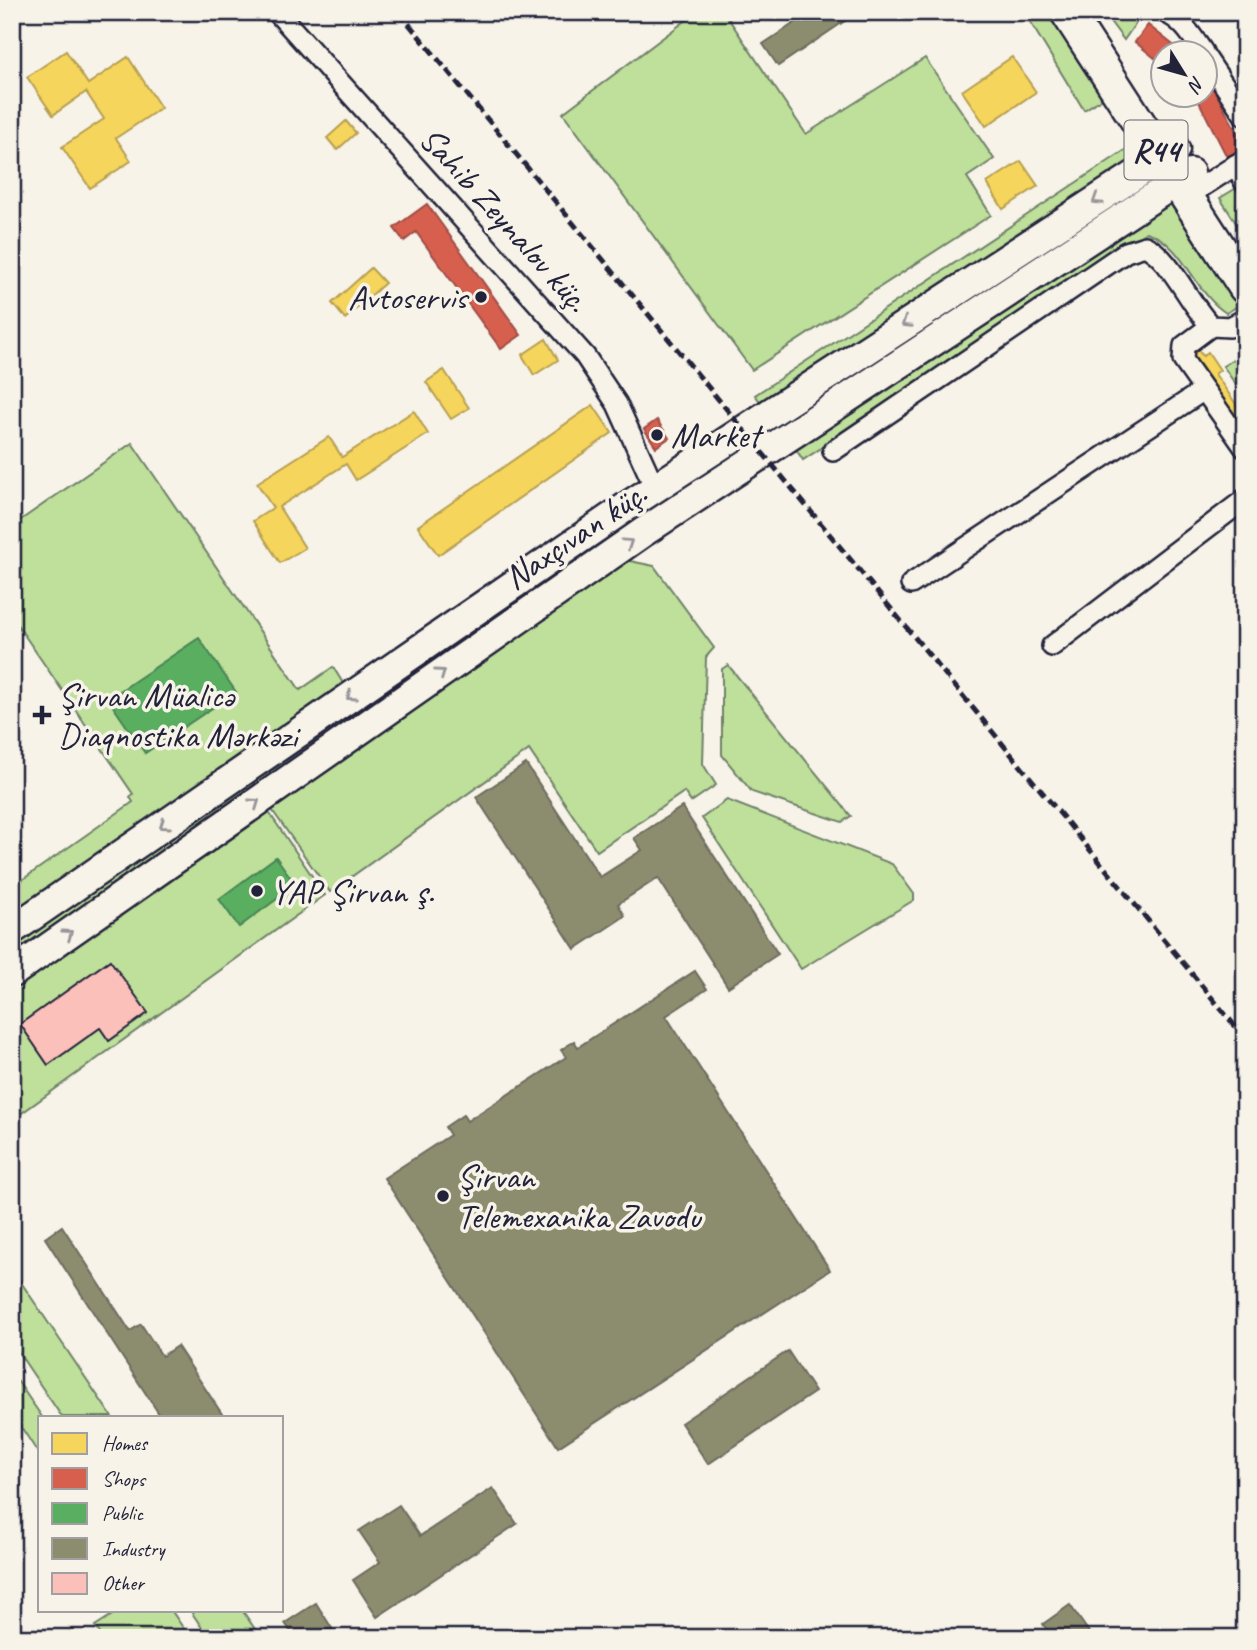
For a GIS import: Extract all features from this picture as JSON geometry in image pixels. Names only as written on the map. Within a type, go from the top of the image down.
[{"type":"main road","name":"R44","points":[[1067,12],[1245,257]]},
{"type":"main road","name":"R44","points":[[1087,12],[1245,287]]},
{"type":"main road","name":"Naxçıvan küç.","points":[[12,930],[655,488],[1180,170]]},
{"type":"main road","name":"Naxçıvan küç.","points":[[12,973],[631,541],[1180,170]]},
{"type":"street","name":"Sahib Zeynalov küç.","points":[[277,12],[585,356],[617,404],[655,488]]},
{"type":"street","points":[[1164,12],[1174,17],[1194,38]]},
{"type":"street","points":[[1218,75],[1245,116]]},
{"type":"street","points":[[1180,170],[1240,162],[1245,183]]},
{"type":"street","points":[[833,451],[1126,253],[1145,246],[1157,251],[1197,312],[1211,326]]},
{"type":"street","points":[[1245,318],[1230,327],[1211,326],[1184,346],[1182,352],[1183,360],[1245,448]]},
{"type":"street","points":[[911,584],[1204,390]]},
{"type":"street","points":[[1052,646],[1245,499]]},
{"type":"green space","points":[[697,12],[724,12],[806,134],[925,58],[994,159],[967,177],[991,215],[752,370],[563,113]]},
{"type":"green space","points":[[1024,12],[1052,12],[1104,97],[1084,110]]},
{"type":"green space","points":[[1103,12],[1135,12],[1140,17],[1124,40]]},
{"type":"green space","points":[[1136,143],[1145,156],[765,408],[755,395]]},
{"type":"green space","points":[[1238,187],[1245,198],[1245,237],[1220,198]]},
{"type":"green space","points":[[1169,196],[1243,303],[1226,313],[1205,293],[1180,257],[1159,238],[1146,232],[803,460],[791,442]]},
{"type":"green space","points":[[1245,352],[1245,398],[1223,366]]},
{"type":"green space","points":[[132,443],[300,690],[333,667],[346,688],[12,918],[12,887],[133,802],[130,797],[133,794],[12,617],[12,526]]},
{"type":"green space","points":[[618,522],[625,533],[12,962],[12,943]]},
{"type":"green space","points":[[625,560],[654,566],[714,648],[706,657],[703,764],[716,785],[691,802],[684,792],[597,851],[529,750],[330,892],[270,807]]},
{"type":"green space","points":[[728,665],[851,816],[842,822],[752,792],[722,755],[722,669]]},
{"type":"green space","points":[[727,800],[892,864],[914,894],[914,900],[801,969],[702,818]]},
{"type":"green space","points":[[268,811],[325,895],[12,1120],[12,987]]},
{"type":"green space","points":[[12,1269],[111,1416],[61,1416],[12,1343]]},
{"type":"green space","points":[[12,1373],[41,1416],[38,1416],[38,1453],[12,1413]]},
{"type":"green space","points":[[117,1612],[172,1612],[190,1638],[103,1638],[95,1626]]},
{"type":"green space","points":[[191,1612],[243,1612],[261,1638],[209,1638]]},
{"type":"building: Homes","points":[[66,51],[88,84],[128,57],[161,108],[116,138],[131,161],[90,188],[62,147],[104,119],[86,92],[53,115],[27,77]]},
{"type":"building: Homes","points":[[1012,57],[1036,92],[986,126],[962,91]]},
{"type":"building: Homes","points":[[346,121],[356,133],[337,150],[327,138]]},
{"type":"building: Homes","points":[[1021,161],[1038,186],[1003,209],[987,183]]},
{"type":"building: Homes","points":[[371,268],[385,283],[345,319],[332,303]]},
{"type":"building: Homes","points":[[546,339],[558,360],[534,375],[522,355]]},
{"type":"building: Homes","points":[[1198,350],[1203,356],[1208,352],[1220,370],[1215,374],[1243,414],[1235,419],[1191,355]]},
{"type":"building: Homes","points":[[444,370],[469,408],[451,419],[426,382]]},
{"type":"building: Homes","points":[[593,405],[612,433],[438,555],[418,526]]},
{"type":"building: Homes","points":[[414,411],[428,434],[356,480],[346,464],[279,507],[305,548],[280,563],[253,521],[273,508],[257,483],[329,437],[342,457]]},
{"type":"building: Shops","points":[[1148,25],[1164,38],[1148,38],[1148,53],[1135,42]]},
{"type":"building: Shops","points":[[1218,97],[1245,147],[1227,157],[1202,108],[1218,108]]},
{"type":"building: Shops","points":[[427,204],[521,335],[501,349],[416,232],[404,241],[394,228]]},
{"type":"building: Shops","points":[[657,420],[669,438],[656,447],[644,429]]},
{"type":"building: Public","points":[[199,638],[236,692],[145,753],[108,699]]},
{"type":"building: Public","points":[[276,857],[296,885],[239,927],[219,899]]},
{"type":"building: Industry","points":[[811,12],[858,12],[778,66],[763,44]]},
{"type":"building: Industry","points":[[526,764],[600,877],[642,850],[634,838],[682,807],[778,954],[728,987],[658,878],[618,904],[625,916],[575,949],[476,797]]},
{"type":"building: Industry","points":[[695,971],[707,989],[666,1016],[830,1270],[558,1447],[384,1178],[450,1135],[445,1127],[463,1115],[467,1121],[566,1057],[561,1050],[574,1041],[578,1047]]},
{"type":"building: Industry","points":[[62,1226],[130,1331],[141,1324],[162,1356],[177,1346],[223,1416],[160,1416],[45,1238]]},
{"type":"building: Industry","points":[[788,1351],[815,1392],[708,1464],[681,1423]]},
{"type":"building: Industry","points":[[493,1488],[517,1524],[377,1617],[353,1580],[380,1562],[359,1531],[399,1505],[420,1536]]},
{"type":"building: Industry","points":[[316,1603],[338,1638],[295,1638],[285,1623]]},
{"type":"building: Industry","points":[[1070,1605],[1093,1638],[1052,1638],[1043,1624]]},
{"type":"building: Other","points":[[110,960],[148,1013],[109,1041],[100,1028],[48,1065],[20,1024]]},
{"type":"railway","points":[[399,12],[1245,1038]]},
{"type":"place","name":"Avtoservis","points":[[481,297]]},
{"type":"place","name":"Market","points":[[657,435]]},
{"type":"place","name":"Şirvan Müalicə Diaqnostika Mərkəzi","points":[[42,715]]},
{"type":"place","name":"YAP Şirvan ş.","points":[[257,891]]},
{"type":"place","name":"Şirvan Telemexanika Zavodu","points":[[443,1196]]}]
